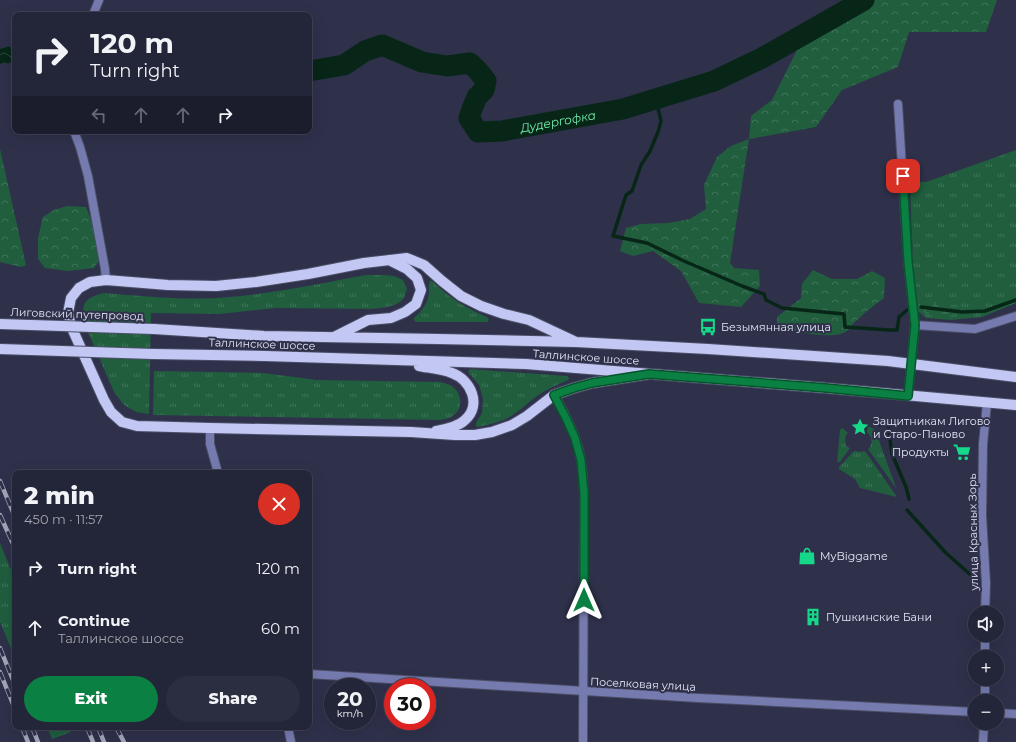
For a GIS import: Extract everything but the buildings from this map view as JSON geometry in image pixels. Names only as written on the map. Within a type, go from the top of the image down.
[{"type":"main road","points":[[576,342],[529,320],[504,314],[481,306],[461,296],[424,265],[407,258],[364,263],[256,282],[216,286],[168,285],[106,280],[90,282],[79,288],[71,298],[68,313],[70,326],[111,412],[122,422],[137,426],[475,435],[492,432],[512,425],[527,416],[554,395],[592,383],[649,374]]},
{"type":"main road","points":[[332,338],[368,320],[391,318],[405,312],[416,304],[421,290],[417,278],[407,269],[389,260]]},
{"type":"main road","name":"Лиговский путепровод","points":[[0,324],[154,329]]},
{"type":"main road","name":"Таллинское шоссе","points":[[154,329],[264,336],[332,338],[438,338],[576,342],[708,349],[912,363],[1016,377]]},
{"type":"main road","name":"Таллинское шоссе","points":[[0,349],[526,364],[826,388],[1016,406]]},
{"type":"main road","points":[[395,360],[452,373],[464,381],[470,388],[474,400],[472,411],[465,420],[455,426],[428,433]]},
{"type":"street","points":[[94,12],[99,0]]},
{"type":"street","points":[[898,104],[908,262],[915,325],[908,396]]},
{"type":"street","points":[[75,134],[89,183],[106,280]]},
{"type":"street","points":[[915,325],[975,329],[1016,316]]},
{"type":"street","points":[[554,395],[575,438],[581,460],[584,493],[583,742]]},
{"type":"street","name":"улица Красных Зорь","points":[[985,606],[986,583],[982,516],[983,444],[987,403]]},
{"type":"street","points":[[210,428],[210,444],[217,470]]},
{"type":"street","name":"Поселковая улица","points":[[312,674],[583,692],[968,712]]},
{"type":"street","points":[[1004,713],[1016,714]]},
{"type":"street","points":[[289,730],[291,742]]},
{"type":"street","points":[[983,742],[984,730]]},
{"type":"green space","points":[[874,0],[997,0],[986,32],[909,32],[898,67],[842,90],[816,127],[749,139],[751,116],[772,100],[802,40]]},
{"type":"green space","points":[[749,139],[730,263],[734,268],[759,270],[760,286],[741,307],[699,303],[681,271],[653,251],[633,256],[620,251],[626,228],[641,224],[668,223],[690,219],[706,209],[704,185],[717,157],[731,146]]},
{"type":"green space","points":[[0,149],[26,265],[21,267],[0,262]]},
{"type":"green space","points":[[1016,150],[1016,303],[982,317],[951,320],[926,318],[917,310],[913,267],[910,181],[926,182]]},
{"type":"green space","points":[[67,206],[86,207],[94,227],[99,261],[94,268],[68,271],[45,268],[38,259],[38,238],[43,217],[54,210]]},
{"type":"green space","points":[[813,270],[832,279],[857,279],[872,271],[885,278],[884,298],[862,315],[847,331],[841,334],[812,334],[777,326],[777,317],[801,298],[802,284]]},
{"type":"green space","points":[[366,275],[394,276],[403,280],[407,289],[404,298],[393,305],[371,309],[276,308],[219,314],[151,313],[149,414],[136,412],[124,405],[114,392],[85,325],[83,312],[85,303],[92,297],[104,293],[175,298],[236,297],[273,292]]},
{"type":"green space","points":[[430,281],[458,302],[487,317],[489,320],[487,322],[416,322],[414,318],[428,299]]},
{"type":"green space","points":[[928,300],[947,302],[964,309],[952,315],[941,316],[927,314],[922,311],[921,307],[922,304]]},
{"type":"green space","points":[[470,369],[567,376],[569,378],[568,380],[552,387],[533,399],[508,418],[478,427],[476,426],[476,423],[482,413],[483,399],[479,385],[468,372]]},
{"type":"green space","points":[[154,371],[263,373],[317,380],[440,382],[451,385],[456,390],[459,394],[460,403],[457,412],[454,415],[440,420],[153,415]]},
{"type":"green space","points":[[868,426],[876,432],[896,488],[868,449],[872,442],[871,437],[867,432]]},
{"type":"green space","points":[[842,428],[848,433],[845,441],[846,446],[850,448],[840,462],[837,462],[840,430]]},
{"type":"green space","points":[[854,451],[865,451],[897,497],[860,488],[855,479],[839,469],[839,467]]},
{"type":"green space","points":[[0,543],[12,573],[12,651],[0,622]]},
{"type":"green space","points":[[48,730],[70,730],[71,732],[52,739]]},
{"type":"water","points":[[12,43],[12,62],[0,64],[0,49],[10,46]]},
{"type":"waterway","name":"Дудергофка","points":[[312,70],[344,65],[365,51],[382,45],[422,62],[447,66],[470,63],[486,81],[484,90],[477,97],[469,118],[478,132],[502,131],[623,109],[714,81],[762,58],[864,0]]},
{"type":"waterway","points":[[656,100],[661,121],[658,132],[650,151],[641,165],[632,191],[626,195],[613,236],[647,243],[684,261],[764,294],[766,300],[782,308],[844,314],[845,327],[897,330],[899,317],[907,310]]},
{"type":"waterway","points":[[921,307],[962,312],[985,311],[1016,300]]},
{"type":"waterway","points":[[881,419],[880,425],[888,425],[892,454],[906,487],[909,499]]},
{"type":"waterway","points":[[907,510],[945,552],[973,577]]},
{"type":"railway","points":[[0,481],[12,510]]},
{"type":"railway","points":[[0,515],[12,541]]},
{"type":"railway","points":[[0,648],[12,678]]},
{"type":"railway","points":[[0,672],[12,702]]},
{"type":"railway","points":[[23,730],[28,742]]},
{"type":"railway","points":[[33,730],[38,742]]},
{"type":"railway","points":[[88,730],[93,742]]},
{"type":"railway","points":[[99,730],[104,742]]},
{"type":"railway","points":[[118,730],[124,742]]},
{"type":"place","name":"Безымянная улица","points":[[708,327]]},
{"type":"place","name":"Защитникам Лигово и Старо-Паново","points":[[860,427]]},
{"type":"place","name":"Продукты","points":[[962,452]]},
{"type":"place","name":"MyBiggame","points":[[807,556]]},
{"type":"place","name":"Пушкинские Бани","points":[[813,617]]},
{"type":"route","points":[[584,600],[584,493],[581,460],[575,438],[554,395],[592,383],[649,374],[908,396],[915,325],[908,262],[903,176]]}]
